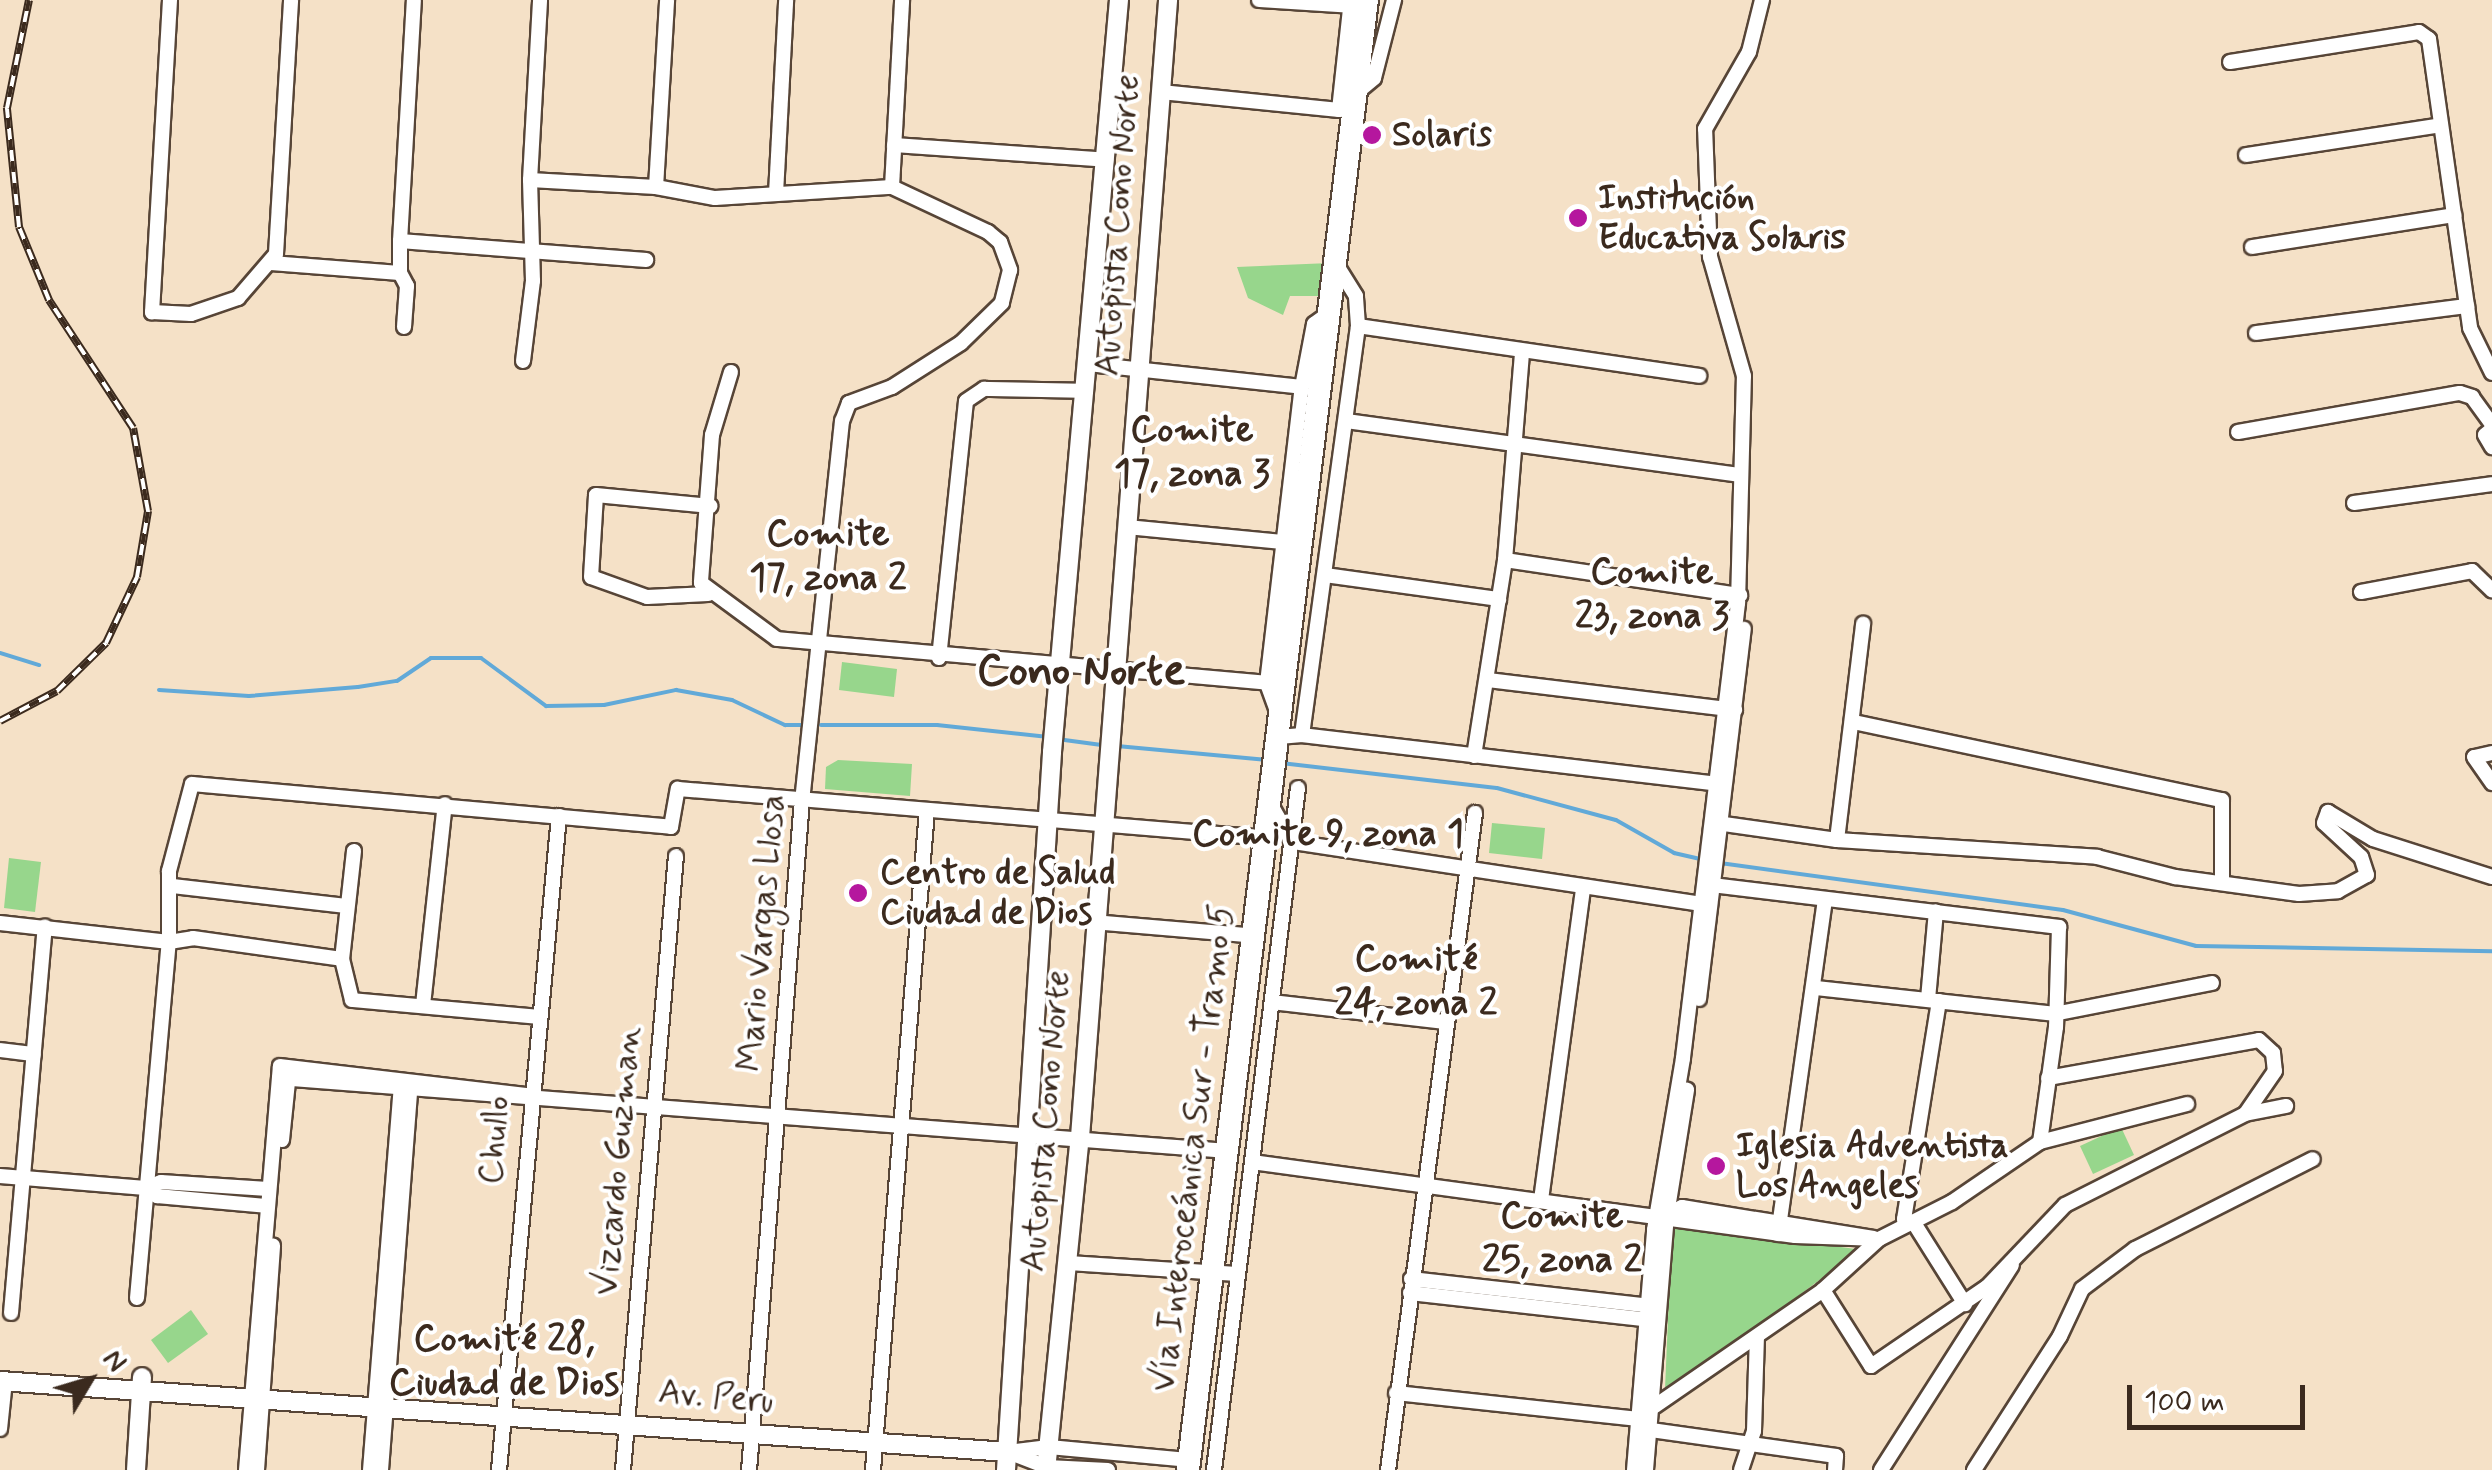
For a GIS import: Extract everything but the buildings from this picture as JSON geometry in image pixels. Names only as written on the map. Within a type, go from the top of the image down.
[{"type":"highway","name":"Vía Interoceánica Sur - Tramo 5","points":[[1189,1465],[1273,779],[1285,735],[1329,313],[1358,91],[1356,2]]},
{"type":"main road","name":"Autopista Cono Norte","points":[[1007,1461],[1051,820],[1054,718],[1119,0]]},
{"type":"main road","name":"Autopista Cono Norte","points":[[1047,1468],[1080,1137],[1168,0]]},
{"type":"main road","name":"Av. Peru","points":[[2,1378],[258,1391],[874,1444],[1007,1461]]},
{"type":"main road","points":[[125,1470],[136,1382]]},
{"type":"main road","points":[[136,1382],[136,1470]]},
{"type":"street","points":[[170,0],[152,312],[220,307],[253,287],[271,263],[291,0]]},
{"type":"street","points":[[404,327],[407,286],[400,273],[400,241],[414,0]]},
{"type":"street","points":[[523,362],[533,249],[530,180],[540,0]]},
{"type":"street","points":[[656,187],[667,0]]},
{"type":"street","points":[[776,194],[786,0]]},
{"type":"street","points":[[530,180],[656,187],[682,197],[892,187],[902,0]]},
{"type":"street","points":[[1259,0],[1356,2],[1340,110]]},
{"type":"street","points":[[1340,110],[1374,78],[1394,0]]},
{"type":"street","points":[[1634,1470],[1661,1215],[1701,904],[1732,710],[1744,376],[1710,257],[1706,129],[1749,52],[1762,0]]},
{"type":"street","points":[[2230,62],[2418,32],[2428,39],[2466,306],[2476,348],[2492,373]]},
{"type":"street","points":[[1161,92],[1340,110]]},
{"type":"street","points":[[2246,155],[2441,125]]},
{"type":"street","points":[[894,145],[1106,160]]},
{"type":"street","name":"Mario Vargas Llosa","points":[[749,1470],[802,800],[849,403],[892,387],[961,343],[1002,303],[1010,285],[1000,242],[892,187]]},
{"type":"street","points":[[2252,247],[2454,215]]},
{"type":"street","points":[[400,241],[646,260]]},
{"type":"street","points":[[271,263],[400,273]]},
{"type":"street","points":[[1285,735],[1325,575],[1358,326],[1356,296],[1337,266]]},
{"type":"street","points":[[2256,333],[2466,306]]},
{"type":"street","points":[[1285,735],[1267,684],[1302,387],[1314,324],[1329,313]]},
{"type":"street","points":[[1358,326],[1698,376]]},
{"type":"street","points":[[1474,756],[1505,560],[1518,442],[1522,353]]},
{"type":"street","points":[[1088,364],[1302,387]]},
{"type":"street","points":[[731,372],[712,435],[710,506],[701,583],[708,594],[778,639],[818,647],[1267,684]]},
{"type":"street","points":[[939,658],[966,401],[984,389],[1086,391]]},
{"type":"street","points":[[2238,432],[2460,394],[2472,397],[2492,427],[2486,435],[2492,447]]},
{"type":"street","points":[[1346,421],[1739,475]]},
{"type":"street","points":[[2354,503],[2492,484]]},
{"type":"street","points":[[708,594],[647,597],[591,577],[596,495],[710,506]]},
{"type":"street","points":[[1126,527],[1284,542]]},
{"type":"street","points":[[1505,560],[1734,590]]},
{"type":"street","points":[[2360,592],[2472,572],[2492,590]]},
{"type":"street","points":[[1325,575],[1499,600]]},
{"type":"street","points":[[1837,840],[1854,722],[1862,624]]},
{"type":"street","points":[[1488,680],[1732,710]]},
{"type":"street","points":[[1646,1470],[1655,1406],[1661,1215],[1712,886],[1714,783],[1732,710]]},
{"type":"street","points":[[1854,722],[2222,800],[2222,882]]},
{"type":"street","points":[[1285,735],[1714,783]]},
{"type":"street","points":[[2492,753],[2474,756],[2492,783]]},
{"type":"street","points":[[136,1298],[169,942],[173,886],[168,871],[192,784],[672,827],[678,789],[1268,838]]},
{"type":"street","points":[[1214,1470],[1298,788]]},
{"type":"street","points":[[424,1004],[444,804]]},
{"type":"street","points":[[1271,805],[1292,842]]},
{"type":"street","points":[[873,1470],[927,810]]},
{"type":"street","points":[[1716,823],[1837,840],[2097,857],[2299,894],[2362,881],[2368,868],[2324,823],[2328,812],[2373,838],[2492,878]]},
{"type":"street","points":[[1388,1470],[1422,1183],[1474,813]]},
{"type":"street","name":"Chullo","points":[[498,1470],[508,1414],[528,1095],[559,816]]},
{"type":"street","points":[[1292,842],[1701,904]]},
{"type":"street","points":[[354,851],[342,958],[344,980],[359,1005],[424,1004],[538,1016]]},
{"type":"street","name":"Vizcardo Guzman","points":[[623,1470],[676,856]]},
{"type":"street","points":[[173,886],[346,906]]},
{"type":"street","points":[[1712,886],[2059,927],[2040,1142]]},
{"type":"street","points":[[1541,1200],[1583,889]]},
{"type":"street","points":[[1779,1227],[1816,988],[1825,901]]},
{"type":"street","points":[[1936,911],[1934,1000],[1904,1219],[1914,1224],[1965,1304]]},
{"type":"street","points":[[1094,922],[1256,936]]},
{"type":"street","points":[[0,924],[169,942],[193,938],[342,958]]},
{"type":"street","points":[[11,1313],[7,1277],[27,1178],[44,926]]},
{"type":"street","points":[[1816,988],[2054,1014],[2212,983]]},
{"type":"street","points":[[1272,1002],[1446,1022]]},
{"type":"street","points":[[2048,1078],[2258,1040],[2272,1053],[2275,1071],[2245,1114]]},
{"type":"street","points":[[0,1050],[34,1054]]},
{"type":"street","points":[[286,1075],[1228,1151]]},
{"type":"street","points":[[256,1470],[266,1206],[286,1075]]},
{"type":"street","points":[[246,1470],[258,1391],[286,1075]]},
{"type":"street","points":[[370,1470],[381,1404],[408,1085]]},
{"type":"street","points":[[1655,1406],[1823,1290],[1879,1240],[1914,1224],[2040,1142],[2187,1104]]},
{"type":"street","points":[[1823,1290],[1871,1366],[1965,1304],[2065,1205],[2245,1114],[2286,1106]]},
{"type":"street","points":[[1974,1470],[2082,1289],[2135,1250],[2314,1159]]},
{"type":"street","points":[[1252,1162],[1661,1215],[1682,1207],[1849,1243],[1879,1240]]},
{"type":"street","points":[[0,1176],[146,1188],[160,1182],[268,1189]]},
{"type":"street","points":[[146,1188],[158,1196],[266,1206]]},
{"type":"street","points":[[1881,1470],[2009,1276],[2014,1257]]},
{"type":"street","points":[[1068,1263],[1238,1274]]},
{"type":"street","points":[[1410,1286],[1650,1313]]},
{"type":"street","points":[[1741,1470],[1746,1440],[1754,1431],[1757,1337]]},
{"type":"street","points":[[0,1429],[2,1378]]},
{"type":"street","points":[[1396,1392],[1639,1419]]},
{"type":"street","points":[[381,1404],[381,1470]]},
{"type":"street","points":[[1651,1430],[1746,1440],[1836,1456],[1835,1470]]},
{"type":"street","points":[[1007,1461],[1049,1447],[1189,1465]]},
{"type":"street","points":[[1007,1461],[1047,1468],[1108,1470]]},
{"type":"green space","points":[[1330,263],[1323,296],[1290,296],[1283,315],[1248,298],[1237,267]]},
{"type":"green space","points":[[842,662],[897,669],[894,697],[839,690]]},
{"type":"green space","points":[[838,760],[912,764],[910,796],[825,789],[826,767]]},
{"type":"green space","points":[[1492,823],[1545,828],[1542,859],[1489,853]]},
{"type":"green space","points":[[9,858],[41,862],[35,912],[4,908]]},
{"type":"green space","points":[[2121,1127],[2134,1155],[2093,1174],[2080,1146]]},
{"type":"green space","points":[[1672,1225],[1857,1252],[1687,1379],[1665,1389]]},
{"type":"green space","points":[[191,1310],[208,1334],[168,1363],[151,1340]]},
{"type":"waterway","points":[[0,653],[39,665]]},
{"type":"waterway","points":[[159,690],[249,696],[358,687],[397,681],[431,658],[481,658],[546,706],[604,705],[676,690],[732,700],[785,725],[802,725]]},
{"type":"waterway","points":[[821,725],[937,725],[1048,737]]},
{"type":"waterway","points":[[1057,739],[1102,745]]},
{"type":"waterway","points":[[1117,746],[1267,760]]},
{"type":"waterway","points":[[1281,763],[1497,788],[1616,820],[1674,853],[1701,859]]},
{"type":"waterway","points":[[1720,863],[2063,910],[2196,946],[2492,951]]},
{"type":"railway","points":[[0,721],[57,691],[106,643],[137,577],[148,511],[133,428],[49,300],[19,227],[7,108],[29,0]]},
{"type":"place","name":"Solaris","points":[[1372,135]]},
{"type":"place","name":"Institución Educativa Solaris","points":[[1578,218]]},
{"type":"place","name":"Centro de Salud Ciudad de Dios","points":[[858,893]]},
{"type":"place","name":"Iglesia Adventista Los Angeles","points":[[1716,1166]]},
{"type":"district","name":"Comite 17, zona 3","points":[[1192,453]]},
{"type":"district","name":"Comite 17, zona 2","points":[[828,557]]},
{"type":"district","name":"Comite 23, zona 3","points":[[1652,595]]},
{"type":"district","name":"Cono Norte","points":[[1081,672]]},
{"type":"district","name":"Comite 9, zona 1","points":[[1328,835]]},
{"type":"district","name":"Comité 24, zona 2","points":[[1416,982]]},
{"type":"district","name":"Comite 25, zona 2","points":[[1562,1239]]},
{"type":"district","name":"Comité 28, Ciudad de Dios","points":[[504,1362]]}]
